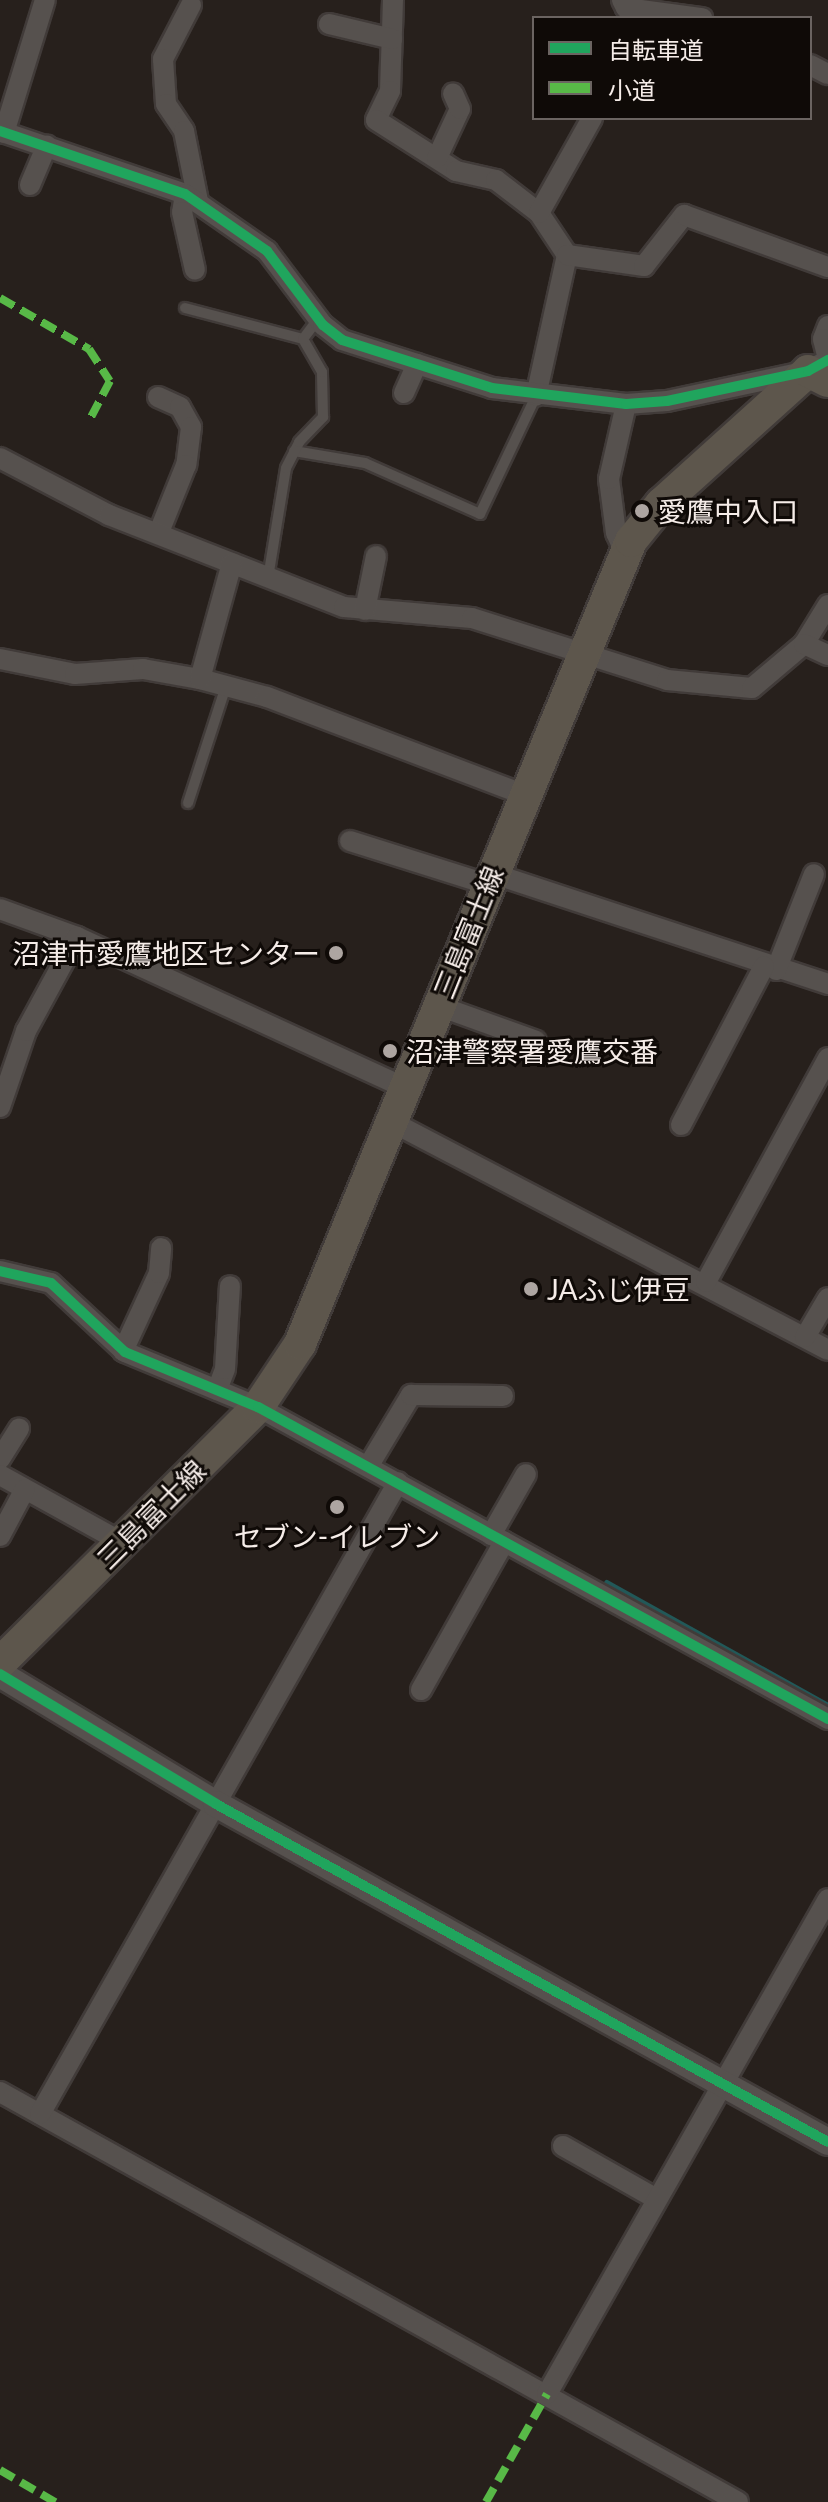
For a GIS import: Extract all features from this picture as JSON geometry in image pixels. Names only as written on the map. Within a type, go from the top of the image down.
[{"type":"main road","name":"三島富士線","points":[[0,1663],[258,1407],[300,1344],[406,1088],[488,878],[626,555],[661,504],[823,368]]},
{"type":"street","points":[[45,0],[2,132],[47,145],[192,198],[267,251],[318,319],[342,340],[536,396],[626,404],[823,368],[823,339],[828,326]]},
{"type":"street","points":[[393,0],[390,91],[376,120],[456,171],[496,180],[539,213],[567,255],[536,396]]},
{"type":"street","points":[[191,5],[163,59],[166,104],[184,131],[192,198],[182,212],[195,270]]},
{"type":"street","points":[[623,9],[684,16]]},
{"type":"street","points":[[329,24],[392,39]]},
{"type":"street","points":[[437,158],[460,109],[453,93]]},
{"type":"street","points":[[539,213],[591,120]]},
{"type":"street","points":[[30,185],[47,145]]},
{"type":"street","points":[[567,255],[644,266],[684,215],[828,267]]},
{"type":"street","points":[[404,393],[417,364]]},
{"type":"street","points":[[158,397],[180,407],[191,427],[186,465],[159,532]]},
{"type":"street","points":[[626,404],[609,479],[616,533],[626,555]]},
{"type":"street","points":[[0,458],[109,515],[159,532],[268,578],[365,610],[472,618],[667,680],[752,688],[804,644],[828,605]]},
{"type":"street","points":[[365,610],[376,556]]},
{"type":"street","points":[[200,679],[232,563]]},
{"type":"street","points":[[804,644],[828,655]]},
{"type":"street","points":[[0,659],[75,674],[143,669],[200,679],[523,794]]},
{"type":"street","points":[[350,841],[488,878],[828,984]]},
{"type":"street","points":[[681,1125],[770,968],[814,874]]},
{"type":"street","points":[[0,909],[77,937],[406,1088]]},
{"type":"street","points":[[0,1107],[26,1031],[77,937]]},
{"type":"street","points":[[439,1006],[536,1041]]},
{"type":"street","points":[[706,1282],[828,1058]]},
{"type":"street","points":[[392,1122],[706,1282],[828,1350]]},
{"type":"street","points":[[123,1351],[159,1273],[161,1248]]},
{"type":"street","points":[[0,1271],[51,1283],[123,1351],[258,1407],[369,1465],[828,1719]]},
{"type":"street","points":[[217,1390],[225,1369],[230,1286]]},
{"type":"street","points":[[805,1337],[828,1298]]},
{"type":"street","points":[[369,1465],[411,1395],[503,1396]]},
{"type":"street","points":[[0,1459],[19,1429]]},
{"type":"street","points":[[421,1690],[498,1538],[526,1474]]},
{"type":"street","points":[[0,1475],[123,1543]]},
{"type":"street","points":[[40,2114],[398,1482]]},
{"type":"street","points":[[0,1536],[25,1489]]},
{"type":"street","points":[[0,1674],[216,1804],[828,2142]]},
{"type":"street","points":[[547,2394],[655,2198],[725,2084],[828,1899]]},
{"type":"street","points":[[0,2092],[738,2502]]},
{"type":"street","points":[[563,2146],[655,2198]]},
{"type":"lane","points":[[185,308],[303,339],[322,372],[326,396],[323,417],[294,451],[286,468],[268,578]]},
{"type":"lane","points":[[303,339],[318,319]]},
{"type":"lane","points":[[294,451],[365,463],[480,514],[536,396]]},
{"type":"lane","points":[[188,803],[226,686]]},
{"type":"waterway","points":[[607,1583],[828,1706]]},
{"type":"marked path","points":[[0,298],[89,349],[110,381],[90,419]]},
{"type":"marked path","points":[[486,2502],[547,2394]]},
{"type":"marked path","points":[[0,2470],[55,2502]]},
{"type":"cycle path","points":[[0,131],[185,194],[267,251],[323,325],[342,340],[492,388],[626,404],[667,401],[808,371],[828,360]]},
{"type":"cycle path","points":[[0,1271],[51,1283],[125,1352],[258,1407],[828,1719]]},
{"type":"cycle path","points":[[0,1674],[216,1804],[828,2142]]},
{"type":"place","name":"愛鷹中入口","points":[[642,511]]},
{"type":"place","name":"沼津市愛鷹地区センター","points":[[336,953]]},
{"type":"place","name":"沼津警察署愛鷹交番","points":[[390,1051]]},
{"type":"place","name":"JAふじ伊豆","points":[[531,1289]]},
{"type":"place","name":"セブン-イレブン","points":[[337,1507]]}]
